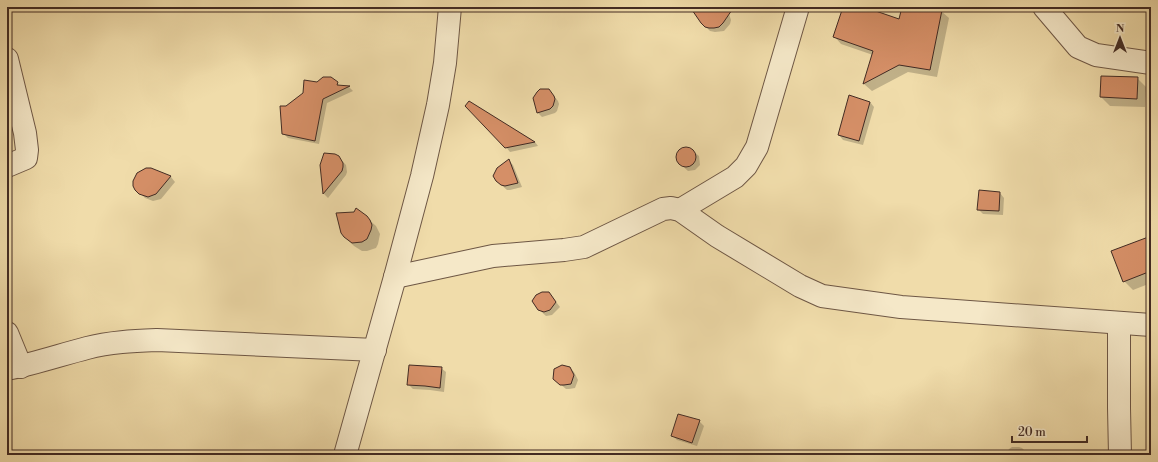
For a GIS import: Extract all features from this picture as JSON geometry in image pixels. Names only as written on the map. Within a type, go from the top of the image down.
[{"type":"street","points":[[345,455],[422,176],[438,105],[445,63],[450,7]]},
{"type":"street","points":[[680,210],[735,177],[746,166],[757,147],[798,7]]},
{"type":"street","points":[[1044,7],[1078,47],[1096,54],[1151,63]]},
{"type":"street","points":[[7,59],[25,133],[27,150],[26,158],[7,166]]},
{"type":"street","points":[[395,277],[494,256],[584,247],[663,209],[671,208],[680,210],[723,240],[800,286],[822,296],[901,307],[1151,325]]},
{"type":"street","points":[[1119,322],[1120,455]]},
{"type":"street","points":[[7,333],[14,368],[89,348],[127,341],[158,340],[375,350]]},
{"type":"building","points":[[690,7],[734,7],[719,27],[709,28],[705,27],[701,23]]},
{"type":"building","points":[[843,7],[864,7],[899,19],[902,7],[927,7],[942,10],[930,70],[899,65],[863,84],[873,51],[833,37]]},
{"type":"building","points":[[1101,76],[1138,77],[1137,99],[1100,97]]},
{"type":"building","points":[[323,77],[331,77],[338,82],[337,85],[350,86],[323,99],[315,141],[282,134],[280,106],[286,106],[303,93],[304,80],[317,82]]},
{"type":"building","points":[[540,89],[549,89],[555,99],[553,106],[550,109],[537,113],[533,98]]},
{"type":"building","points":[[849,95],[870,102],[859,141],[838,135]]},
{"type":"building","points":[[469,101],[535,142],[505,148],[465,106]]},
{"type":"building","points":[[686,147],[693,150],[696,157],[693,164],[686,167],[679,164],[676,157],[679,150]]},
{"type":"building","points":[[324,153],[339,156],[343,163],[343,167],[342,171],[323,194],[320,165]]},
{"type":"building","points":[[509,159],[518,183],[505,186],[496,181],[493,176],[497,168]]},
{"type":"building","points":[[146,168],[151,168],[171,176],[156,194],[148,197],[139,194],[133,186],[133,181],[137,173]]},
{"type":"building","points":[[979,190],[1000,192],[999,211],[977,210]]},
{"type":"building","points":[[356,208],[367,216],[372,225],[367,239],[362,242],[352,243],[341,233],[336,213],[354,212]]},
{"type":"building","points":[[1151,236],[1151,271],[1123,282],[1111,251]]},
{"type":"building","points":[[542,292],[549,292],[556,302],[550,310],[544,312],[538,310],[532,301],[536,295]]},
{"type":"building","points":[[409,365],[442,367],[440,388],[407,385]]},
{"type":"building","points":[[562,365],[570,367],[574,375],[571,384],[560,385],[553,379],[554,369]]},
{"type":"building","points":[[678,414],[700,420],[692,443],[671,436]]}]
